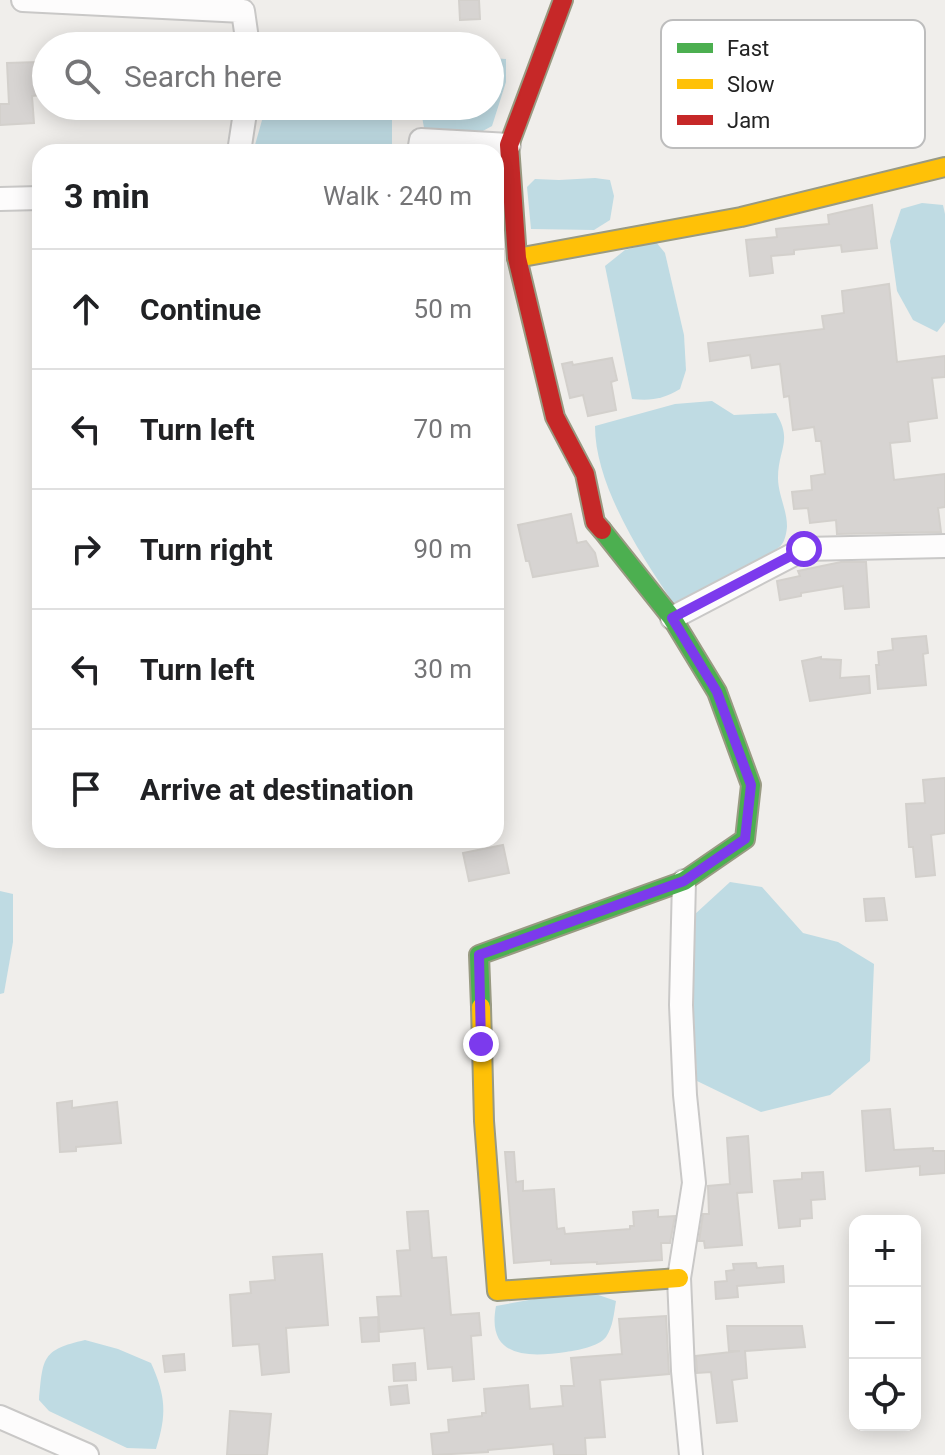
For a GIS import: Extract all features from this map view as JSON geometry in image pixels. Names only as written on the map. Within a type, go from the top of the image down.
[{"type":"street","points":[[23,0],[243,11],[246,32]]},
{"type":"street","points":[[563,0],[509,145],[517,258],[555,417],[585,474],[595,522],[672,618],[717,692],[751,785],[745,839],[684,881],[479,955],[484,1121],[497,1291],[679,1278]]},
{"type":"street","points":[[240,144],[244,120]]},
{"type":"street","points":[[420,144],[421,140],[491,144]]},
{"type":"street","points":[[504,145],[509,145]]},
{"type":"street","points":[[517,258],[741,217],[945,167]]},
{"type":"street","points":[[0,199],[32,198]]},
{"type":"street","points":[[672,618],[804,549],[945,546]]},
{"type":"street","points":[[684,881],[681,1005],[685,1095],[694,1183],[679,1278],[691,1455]]},
{"type":"street","points":[[0,1417],[87,1455]]},
{"type":"water","points":[[504,59],[506,59],[504,88]]},
{"type":"water","points":[[262,120],[392,120],[392,144],[255,144]]},
{"type":"water","points":[[423,120],[494,120],[492,126],[481,132],[425,133]]},
{"type":"water","points":[[535,179],[610,180],[614,196],[610,220],[594,230],[531,229],[527,187]]},
{"type":"water","points":[[922,203],[943,205],[945,214],[945,322],[937,332],[913,320],[897,291],[890,241],[901,209]]},
{"type":"water","points":[[656,242],[665,253],[684,335],[686,370],[680,389],[657,398],[632,399],[605,266],[625,250]]},
{"type":"water","points":[[712,401],[734,415],[776,413],[784,438],[778,478],[787,520],[786,533],[782,544],[764,558],[674,604],[635,542],[611,496],[597,449],[595,426],[675,404]]},
{"type":"water","points":[[730,882],[762,887],[803,933],[838,942],[874,964],[870,1061],[830,1095],[761,1112],[697,1081],[693,996],[694,915]]},
{"type":"water","points":[[0,891],[13,894],[13,942],[4,993],[0,994]]},
{"type":"water","points":[[584,1290],[616,1301],[610,1329],[598,1343],[566,1352],[525,1354],[504,1345],[498,1336],[496,1306]]},
{"type":"water","points":[[85,1340],[151,1363],[160,1386],[163,1406],[156,1449],[127,1448],[49,1411],[39,1400],[47,1358],[60,1348]]},
{"type":"building","points":[[459,0],[479,0],[480,19],[460,20]]},
{"type":"building","points":[[32,62],[34,123],[0,125],[0,104],[9,104],[7,63]]},
{"type":"building","points":[[872,205],[877,248],[842,252],[841,245],[794,250],[794,254],[771,256],[773,273],[750,276],[746,240],[777,237],[776,229],[829,224],[828,215]]},
{"type":"building","points":[[889,284],[897,362],[945,356],[945,377],[932,378],[937,418],[908,422],[910,441],[890,443],[894,480],[945,474],[945,507],[938,508],[941,532],[837,534],[836,520],[810,523],[808,508],[794,509],[792,492],[812,490],[811,476],[825,474],[821,441],[816,441],[814,427],[793,430],[789,396],[784,397],[780,364],[752,368],[750,355],[710,361],[708,343],[824,329],[822,316],[844,313],[842,291]]},
{"type":"building","points":[[612,358],[617,380],[611,382],[616,410],[588,416],[583,395],[570,398],[562,364]]},
{"type":"building","points":[[571,514],[577,543],[586,541],[595,553],[598,566],[533,577],[518,525]]},
{"type":"building","points":[[841,562],[866,562],[869,607],[845,609],[843,586],[780,600],[777,581],[800,576],[798,571]]},
{"type":"building","points":[[926,636],[928,653],[923,654],[926,685],[878,689],[878,652],[893,650],[892,639]]},
{"type":"building","points":[[821,657],[841,660],[840,678],[869,676],[870,693],[810,701],[802,661]]},
{"type":"building","points":[[945,778],[945,833],[931,835],[935,875],[916,877],[913,847],[909,847],[906,804],[925,803],[923,780]]},
{"type":"building","points":[[504,848],[509,873],[469,881],[463,853]]},
{"type":"building","points":[[884,898],[887,920],[866,921],[864,899]]},
{"type":"building","points":[[72,1101],[72,1108],[117,1102],[121,1143],[76,1147],[76,1151],[60,1152],[57,1103]]},
{"type":"building","points":[[890,1109],[894,1150],[933,1148],[933,1151],[945,1151],[945,1173],[920,1175],[920,1166],[866,1171],[862,1111]]},
{"type":"building","points":[[748,1136],[752,1192],[737,1193],[742,1245],[705,1248],[704,1241],[699,1241],[703,1214],[709,1214],[708,1186],[730,1184],[727,1138]]},
{"type":"building","points":[[505,1152],[514,1152],[516,1182],[523,1181],[523,1191],[554,1189],[557,1229],[564,1228],[565,1234],[630,1229],[634,1226],[633,1212],[658,1210],[658,1217],[675,1216],[670,1243],[661,1243],[662,1260],[597,1264],[551,1264],[551,1260],[514,1263]]},
{"type":"building","points":[[823,1172],[825,1199],[811,1200],[812,1218],[800,1219],[800,1226],[779,1228],[774,1181],[802,1179],[802,1173]]},
{"type":"building","points":[[428,1211],[432,1258],[446,1257],[451,1315],[479,1313],[481,1335],[471,1336],[474,1379],[453,1381],[452,1367],[428,1369],[424,1328],[380,1332],[377,1297],[401,1296],[397,1251],[410,1250],[407,1212]]},
{"type":"building","points":[[322,1254],[328,1325],[286,1328],[289,1372],[262,1375],[259,1344],[233,1346],[230,1295],[251,1293],[250,1282],[275,1280],[273,1257]]},
{"type":"building","points":[[756,1263],[757,1268],[783,1266],[784,1282],[737,1286],[738,1297],[716,1299],[715,1282],[727,1281],[726,1271],[734,1270],[733,1264]]},
{"type":"building","points":[[666,1316],[669,1374],[600,1380],[605,1437],[585,1438],[586,1455],[554,1455],[553,1444],[433,1455],[431,1434],[449,1432],[448,1420],[486,1413],[484,1389],[528,1385],[530,1409],[563,1406],[561,1386],[574,1386],[571,1358],[622,1354],[619,1319]]},
{"type":"building","points":[[378,1317],[379,1341],[362,1342],[360,1318]]},
{"type":"building","points":[[727,1326],[802,1326],[805,1347],[745,1351],[747,1378],[732,1380],[737,1421],[717,1423],[711,1372],[697,1373],[696,1356],[740,1351],[729,1351]]},
{"type":"building","points":[[184,1354],[185,1370],[165,1372],[163,1356]]},
{"type":"building","points":[[415,1363],[416,1380],[394,1381],[393,1365]]},
{"type":"building","points":[[407,1385],[409,1403],[391,1405],[389,1387]]},
{"type":"building","points":[[230,1411],[271,1414],[267,1455],[227,1455]]},
{"type":"traffic: fast","points":[[481,1007],[479,955],[684,881],[745,839],[751,785],[717,692],[672,618],[602,530]]},
{"type":"traffic: slow","points":[[517,258],[741,217],[945,167]]},
{"type":"traffic: slow","points":[[481,1007],[484,1121],[497,1291],[679,1278]]},
{"type":"traffic: jam","points":[[563,0],[509,145],[517,258],[555,417],[585,474],[595,522],[602,530]]},
{"type":"route","points":[[481,1044],[479,955],[684,881],[745,839],[751,785],[717,692],[672,618],[804,549]]}]
